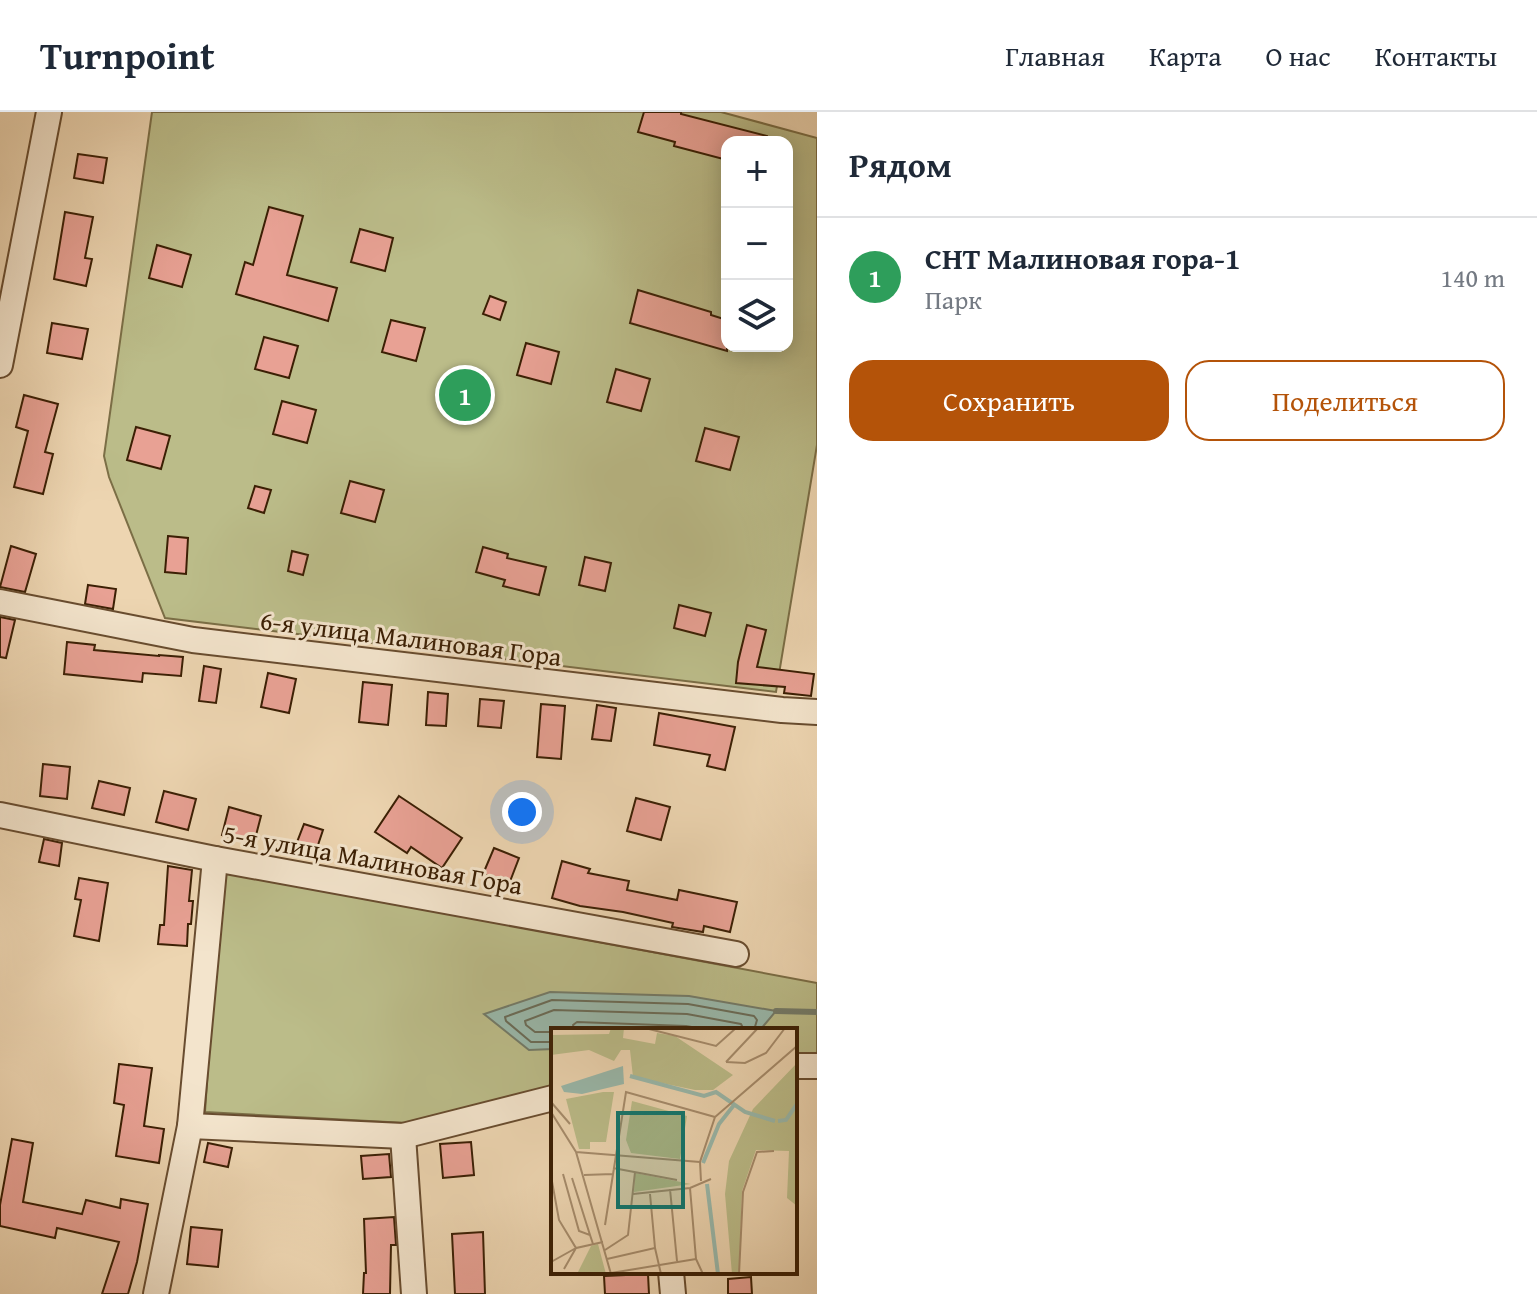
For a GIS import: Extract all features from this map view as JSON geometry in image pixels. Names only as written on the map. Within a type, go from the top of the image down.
[{"type":"street","points":[[0,365],[49,112]]},
{"type":"street","name":"6-я улица Малиновая Гора","points":[[0,602],[193,640],[817,712]]},
{"type":"street","name":"5-я улица Малиновая Гора","points":[[0,815],[215,859],[736,954]]},
{"type":"street","points":[[156,1294],[190,1126],[215,859]]},
{"type":"street","points":[[190,1126],[403,1136],[551,1099]]},
{"type":"street","points":[[403,1136],[414,1294]]},
{"type":"street","points":[[671,1274],[673,1294]]},
{"type":"green space","points":[[152,112],[721,112],[817,138],[817,445],[776,692],[165,618],[109,477],[104,456]]},
{"type":"green space","points":[[221,871],[817,983],[817,1058],[797,1059],[797,1028],[551,1028],[551,1087],[406,1123],[205,1112]]},
{"type":"water","points":[[550,992],[689,996],[776,1011],[762,1028],[551,1028],[551,1049],[529,1050],[484,1014]]},
{"type":"building","points":[[644,112],[681,112],[767,136],[721,136],[721,158],[674,146],[675,142],[638,132]]},
{"type":"building","points":[[78,154],[107,158],[103,183],[74,178]]},
{"type":"building","points":[[269,207],[303,216],[287,275],[337,288],[328,321],[236,294],[245,262],[253,265]]},
{"type":"building","points":[[65,212],[93,217],[85,258],[92,259],[86,286],[54,279]]},
{"type":"building","points":[[360,229],[393,238],[385,271],[351,262]]},
{"type":"building","points":[[157,245],[191,255],[182,287],[149,278]]},
{"type":"building","points":[[638,290],[711,312],[711,315],[721,318],[721,349],[630,323]]},
{"type":"building","points":[[490,296],[506,302],[500,320],[483,314]]},
{"type":"building","points":[[391,320],[425,328],[416,361],[382,352]]},
{"type":"building","points":[[52,323],[88,329],[82,359],[47,353]]},
{"type":"building","points":[[264,337],[298,346],[289,378],[255,369]]},
{"type":"building","points":[[526,343],[559,352],[551,384],[517,375]]},
{"type":"building","points":[[616,369],[650,379],[641,411],[607,402]]},
{"type":"building","points":[[24,395],[58,404],[45,452],[53,454],[43,494],[14,487],[28,431],[16,427]]},
{"type":"building","points":[[282,401],[316,410],[307,443],[273,434]]},
{"type":"building","points":[[136,427],[170,436],[161,469],[127,460]]},
{"type":"building","points":[[705,428],[739,437],[730,470],[696,461]]},
{"type":"building","points":[[350,481],[384,490],[375,522],[341,513]]},
{"type":"building","points":[[255,486],[271,490],[264,513],[248,508]]},
{"type":"building","points":[[168,536],[188,538],[186,574],[165,572]]},
{"type":"building","points":[[11,546],[36,554],[25,592],[0,587]]},
{"type":"building","points":[[483,547],[508,554],[507,558],[546,567],[539,595],[503,586],[505,580],[476,572]]},
{"type":"building","points":[[292,551],[308,555],[303,575],[288,571]]},
{"type":"building","points":[[585,557],[611,563],[605,591],[579,585]]},
{"type":"building","points":[[88,585],[116,589],[113,609],[85,604]]},
{"type":"building","points":[[679,605],[711,613],[705,636],[674,628]]},
{"type":"building","points":[[0,617],[15,620],[6,658],[0,657]]},
{"type":"building","points":[[747,625],[766,630],[757,667],[814,674],[811,696],[784,693],[785,687],[736,683]]},
{"type":"building","points":[[67,642],[95,645],[94,650],[183,657],[181,676],[143,673],[142,682],[64,674]]},
{"type":"building","points":[[204,666],[221,669],[216,703],[199,701]]},
{"type":"building","points":[[268,673],[296,679],[289,713],[261,707]]},
{"type":"building","points":[[363,682],[392,685],[388,725],[359,722]]},
{"type":"building","points":[[428,692],[448,694],[446,726],[426,725]]},
{"type":"building","points":[[480,699],[504,701],[501,728],[478,726]]},
{"type":"building","points":[[541,704],[565,706],[561,759],[537,757]]},
{"type":"building","points":[[597,705],[616,708],[611,741],[592,739]]},
{"type":"building","points":[[659,713],[735,727],[725,770],[707,766],[710,755],[654,745]]},
{"type":"building","points":[[43,764],[70,767],[67,799],[40,796]]},
{"type":"building","points":[[99,781],[130,788],[124,815],[92,808]]},
{"type":"building","points":[[164,791],[196,799],[188,830],[156,822]]},
{"type":"building","points":[[399,796],[462,838],[442,868],[411,847],[407,853],[375,832]]},
{"type":"building","points":[[636,798],[670,807],[661,840],[627,831]]},
{"type":"building","points":[[229,807],[261,816],[254,843],[222,835]]},
{"type":"building","points":[[304,824],[323,830],[314,857],[294,850]]},
{"type":"building","points":[[44,839],[62,843],[59,866],[39,862]]},
{"type":"building","points":[[494,848],[519,858],[509,884],[483,874]]},
{"type":"building","points":[[562,861],[590,869],[588,873],[629,881],[627,890],[677,900],[679,890],[737,902],[730,932],[704,926],[703,932],[672,927],[673,923],[552,898]]},
{"type":"building","points":[[168,866],[192,870],[189,901],[193,901],[187,946],[158,944],[160,925],[164,925]]},
{"type":"building","points":[[79,878],[108,883],[99,941],[74,936],[81,900],[75,899]]},
{"type":"building","points":[[119,1064],[152,1068],[144,1126],[164,1129],[159,1163],[116,1156],[124,1105],[114,1103]]},
{"type":"building","points":[[12,1139],[33,1143],[23,1202],[82,1214],[86,1200],[120,1208],[121,1199],[148,1204],[128,1294],[102,1294],[119,1242],[57,1228],[55,1238],[0,1226],[0,1205]]},
{"type":"building","points":[[471,1142],[474,1175],[443,1178],[440,1144]]},
{"type":"building","points":[[208,1143],[232,1148],[228,1167],[204,1162]]},
{"type":"building","points":[[389,1154],[391,1177],[363,1179],[361,1156]]},
{"type":"building","points":[[394,1217],[396,1245],[391,1245],[390,1294],[363,1294],[366,1273],[364,1219]]},
{"type":"building","points":[[191,1227],[222,1230],[218,1267],[187,1264]]},
{"type":"building","points":[[483,1232],[485,1294],[455,1294],[452,1234]]},
{"type":"building","points":[[648,1274],[649,1294],[605,1294],[604,1276]]},
{"type":"building","points":[[751,1277],[752,1294],[728,1294],[728,1279]]},
{"type":"waterway","points":[[776,1011],[817,1012]]},
{"type":"place","name":"СНТ Малиновая гора-1","points":[[465,395]]}]
